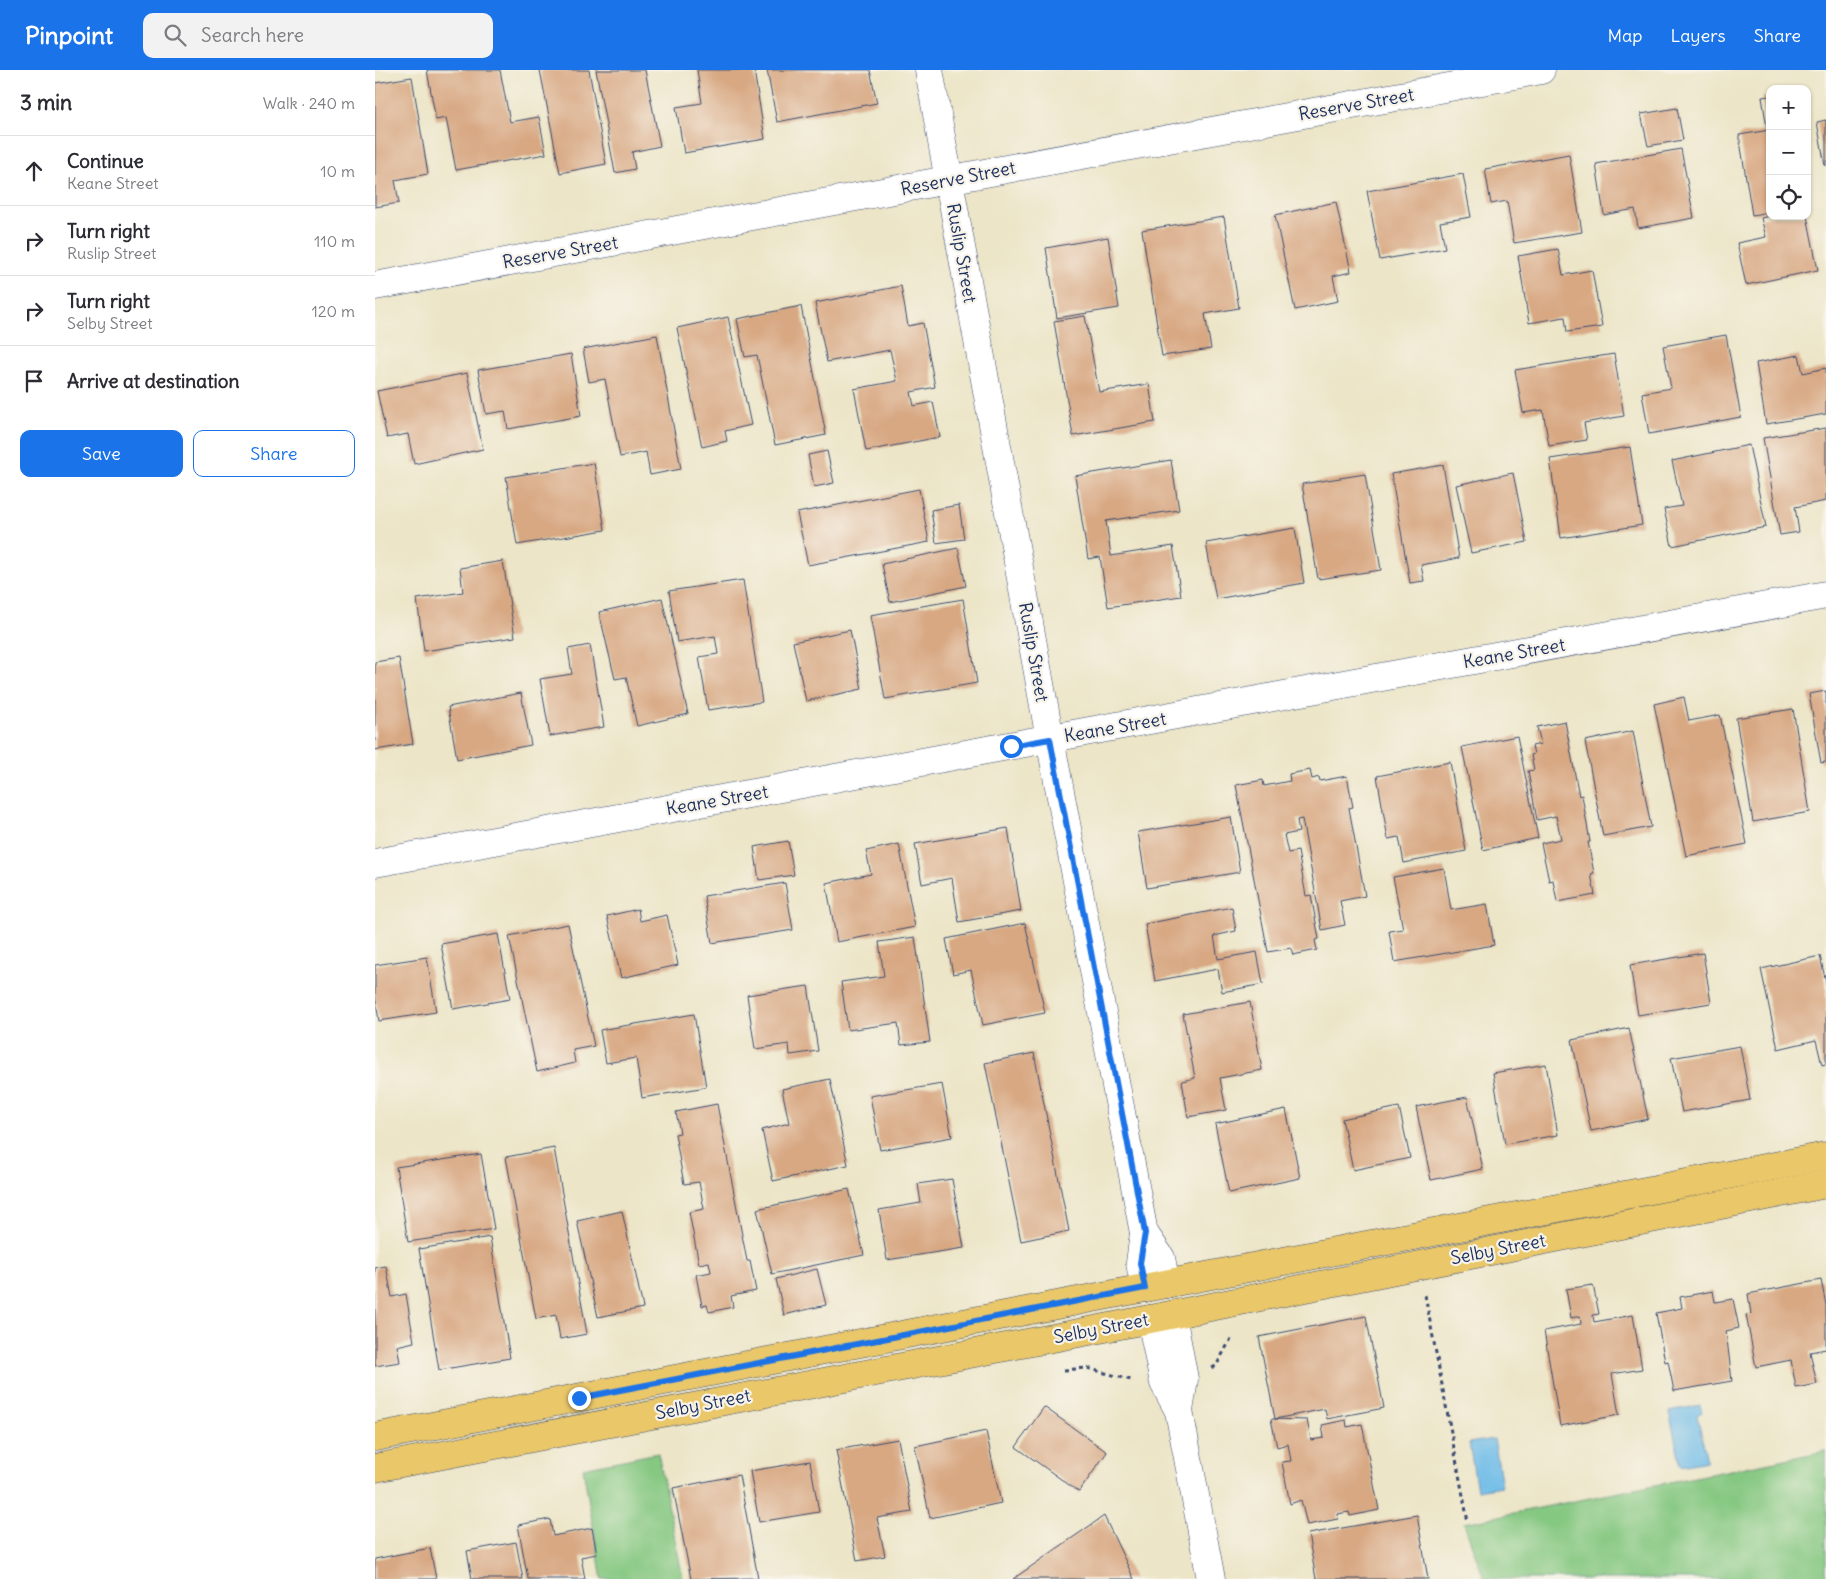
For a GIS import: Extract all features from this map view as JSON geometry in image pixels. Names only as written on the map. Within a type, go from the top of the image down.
[{"type":"main road","name":"Selby Street","points":[[375,1438],[1826,1156]]},
{"type":"main road","name":"Selby Street","points":[[375,1468],[1161,1316],[1826,1184]]},
{"type":"street","name":"Ruslip Street","points":[[929,70],[1050,739],[1145,1233],[1140,1263],[1155,1286]]},
{"type":"street","name":"Reserve Street","points":[[375,286],[1541,70]]},
{"type":"street","name":"Keane Street","points":[[375,863],[1826,595]]},
{"type":"street","points":[[1161,1316],[1184,1379],[1179,1411],[1211,1579]]},
{"type":"path","points":[[1419,1265],[1468,1522]]},
{"type":"green space","points":[[1826,1451],[1826,1579],[1484,1579],[1464,1523]]},
{"type":"green space","points":[[658,1453],[683,1579],[602,1579],[583,1468]]},
{"type":"water","points":[[1700,1405],[1702,1412],[1697,1415],[1707,1461],[1681,1466],[1669,1412]]},
{"type":"water","points":[[1494,1439],[1502,1486],[1477,1490],[1469,1443]]},
{"type":"building","points":[[427,70],[500,70],[510,122],[539,117],[546,154],[456,170],[446,118],[436,120]]},
{"type":"building","points":[[540,70],[589,70],[606,164],[560,173]]},
{"type":"building","points":[[596,70],[645,70],[660,146],[632,152],[635,169],[615,173]]},
{"type":"building","points":[[697,70],[754,70],[765,139],[684,153],[676,107],[702,103]]},
{"type":"building","points":[[767,70],[870,70],[877,103],[777,122]]},
{"type":"building","points":[[412,77],[428,174],[395,180],[399,203],[375,207],[375,83]]},
{"type":"building","points":[[1766,96],[1766,122],[1762,97]]},
{"type":"building","points":[[1677,108],[1683,140],[1648,146],[1641,114]]},
{"type":"building","points":[[1826,120],[1826,166],[1825,166],[1817,122]]},
{"type":"building","points":[[1766,131],[1766,213],[1752,215],[1739,135]]},
{"type":"building","points":[[1681,149],[1694,218],[1638,228],[1635,209],[1604,215],[1596,164]]},
{"type":"building","points":[[1569,154],[1582,232],[1514,243],[1507,201],[1491,204],[1485,169]]},
{"type":"building","points":[[1463,174],[1471,217],[1440,222],[1445,248],[1380,260],[1367,191]]},
{"type":"building","points":[[1336,202],[1351,272],[1333,276],[1338,301],[1295,310],[1275,215]]},
{"type":"building","points":[[1224,217],[1239,308],[1205,314],[1211,349],[1162,356],[1142,230]]},
{"type":"building","points":[[1766,217],[1766,220],[1808,220],[1818,270],[1746,285],[1737,243],[1766,237],[1761,218]]},
{"type":"building","points":[[1108,237],[1119,308],[1057,318],[1046,248]]},
{"type":"building","points":[[1558,249],[1563,275],[1592,270],[1602,327],[1567,332],[1565,317],[1529,323],[1518,256]]},
{"type":"building","points":[[901,286],[908,326],[923,323],[935,387],[911,392],[914,406],[933,402],[940,437],[866,451],[854,389],[897,381],[890,350],[827,362],[815,303]]},
{"type":"building","points":[[801,306],[826,435],[775,445],[757,355],[745,357],[737,319]]},
{"type":"building","points":[[1085,316],[1099,392],[1149,384],[1155,422],[1073,436],[1054,321]]},
{"type":"building","points":[[728,317],[751,425],[725,431],[727,441],[702,447],[677,328]]},
{"type":"building","points":[[657,335],[681,469],[650,475],[646,452],[620,457],[605,379],[589,382],[583,349]]},
{"type":"building","points":[[1726,335],[1741,417],[1649,434],[1642,393],[1671,388],[1663,346]]},
{"type":"building","points":[[571,354],[581,416],[508,429],[505,411],[486,414],[478,370]]},
{"type":"building","points":[[1614,354],[1624,416],[1584,423],[1587,440],[1549,446],[1543,410],[1523,413],[1515,370]]},
{"type":"building","points":[[1799,355],[1803,373],[1826,368],[1826,414],[1766,424],[1756,363]]},
{"type":"building","points":[[467,373],[483,449],[414,464],[408,434],[387,438],[377,391]]},
{"type":"building","points":[[1826,428],[1826,501],[1795,507],[1799,532],[1780,535],[1763,438]]},
{"type":"building","points":[[1749,445],[1766,527],[1672,546],[1664,509],[1682,506],[1672,461]]},
{"type":"building","points":[[1630,447],[1642,525],[1561,538],[1550,459]]},
{"type":"building","points":[[827,451],[834,483],[814,487],[808,455]]},
{"type":"building","points":[[1171,460],[1179,510],[1106,521],[1111,556],[1173,546],[1181,596],[1108,607],[1100,557],[1088,559],[1075,476]]},
{"type":"building","points":[[594,463],[605,530],[517,545],[506,477]]},
{"type":"building","points":[[1443,465],[1459,558],[1421,565],[1424,581],[1410,583],[1391,474]]},
{"type":"building","points":[[1513,473],[1527,542],[1471,553],[1456,485]]},
{"type":"building","points":[[1365,474],[1381,570],[1318,579],[1302,484]]},
{"type":"building","points":[[919,489],[929,542],[808,565],[797,513]]},
{"type":"building","points":[[959,505],[964,539],[936,543],[931,510]]},
{"type":"building","points":[[1295,528],[1304,583],[1216,599],[1206,543]]},
{"type":"building","points":[[958,548],[966,586],[890,602],[882,564]]},
{"type":"building","points":[[503,561],[515,637],[424,651],[417,599],[463,592],[460,568]]},
{"type":"building","points":[[743,580],[762,702],[708,710],[699,657],[718,654],[715,636],[677,642],[669,591]]},
{"type":"building","points":[[662,598],[688,714],[637,726],[626,677],[615,679],[599,612]]},
{"type":"building","points":[[963,599],[977,683],[885,699],[870,615]]},
{"type":"building","points":[[850,630],[862,689],[806,701],[793,642]]},
{"type":"building","points":[[590,645],[604,727],[550,736],[540,679],[572,674],[568,649]]},
{"type":"building","points":[[399,658],[413,744],[375,750],[375,662]]},
{"type":"building","points":[[1826,691],[1826,762],[1821,763],[1809,694]]},
{"type":"building","points":[[521,693],[531,745],[457,759],[448,707]]},
{"type":"building","points":[[1684,697],[1689,721],[1720,715],[1747,844],[1686,856],[1654,704]]},
{"type":"building","points":[[1793,709],[1810,812],[1753,822],[1736,718]]},
{"type":"building","points":[[1565,721],[1579,796],[1582,795],[1590,842],[1588,842],[1594,873],[1591,874],[1595,895],[1557,902],[1553,880],[1549,881],[1541,843],[1561,839],[1556,816],[1537,820],[1528,771],[1534,770],[1531,755],[1534,754],[1532,746],[1541,744],[1537,727]]},
{"type":"building","points":[[1633,731],[1651,827],[1603,836],[1585,741]]},
{"type":"building","points":[[1517,736],[1538,838],[1483,850],[1462,747]]},
{"type":"building","points":[[1450,762],[1466,851],[1404,863],[1399,837],[1388,839],[1377,776]]},
{"type":"building","points":[[1310,770],[1312,779],[1319,777],[1320,781],[1347,776],[1353,807],[1349,808],[1365,896],[1340,901],[1345,925],[1322,930],[1302,819],[1297,820],[1299,832],[1284,835],[1288,853],[1298,851],[1306,896],[1311,895],[1319,939],[1315,940],[1317,950],[1293,955],[1291,948],[1268,952],[1236,785],[1263,780],[1264,786],[1290,781],[1289,774]]},
{"type":"building","points":[[1231,817],[1240,872],[1147,888],[1138,832]]},
{"type":"building","points":[[1008,828],[1021,911],[959,922],[952,878],[922,884],[915,844]]},
{"type":"building","points":[[788,841],[794,875],[759,880],[754,847]]},
{"type":"building","points":[[899,844],[915,927],[837,942],[826,883],[871,874],[866,851]]},
{"type":"building","points":[[1444,868],[1451,910],[1487,904],[1494,945],[1394,962],[1389,931],[1403,929],[1393,877]]},
{"type":"building","points":[[785,883],[793,930],[712,943],[704,896]]},
{"type":"building","points":[[1232,907],[1236,931],[1214,936],[1218,959],[1257,952],[1263,984],[1222,992],[1218,969],[1155,981],[1145,924]]},
{"type":"building","points":[[638,909],[640,921],[667,915],[678,965],[621,978],[607,916]]},
{"type":"building","points":[[1025,923],[1045,1013],[983,1025],[971,970],[953,974],[946,939]]},
{"type":"building","points":[[568,924],[594,1046],[573,1050],[575,1063],[537,1072],[509,936]]},
{"type":"building","points":[[498,934],[510,999],[453,1009],[441,944]]},
{"type":"building","points":[[915,937],[930,1042],[901,1045],[898,1023],[848,1030],[841,982],[884,976],[879,942]]},
{"type":"building","points":[[1703,953],[1711,1003],[1638,1015],[1630,965]]},
{"type":"building","points":[[1820,956],[1826,982],[1826,1064],[1822,1065],[1816,1040],[1778,1049],[1761,969]]},
{"type":"building","points":[[427,957],[436,1012],[379,1021],[375,995],[375,965]]},
{"type":"building","points":[[808,986],[818,1051],[790,1055],[789,1044],[755,1049],[747,995]]},
{"type":"building","points":[[1250,1002],[1262,1070],[1220,1078],[1226,1110],[1188,1117],[1182,1081],[1195,1078],[1183,1014]]},
{"type":"building","points":[[694,1014],[706,1087],[642,1098],[636,1058],[606,1063],[600,1030]]},
{"type":"building","points":[[1629,1028],[1648,1119],[1591,1131],[1572,1040]]},
{"type":"building","points":[[1740,1046],[1750,1100],[1682,1112],[1671,1058]]},
{"type":"building","points":[[1034,1053],[1069,1231],[1021,1241],[985,1063]]},
{"type":"building","points":[[1546,1064],[1558,1135],[1505,1144],[1493,1073]]},
{"type":"building","points":[[830,1079],[848,1165],[773,1181],[762,1130],[789,1123],[782,1089]]},
{"type":"building","points":[[942,1084],[952,1137],[880,1150],[870,1096]]},
{"type":"building","points":[[1467,1097],[1483,1169],[1431,1180],[1416,1107]]},
{"type":"building","points":[[717,1104],[747,1261],[750,1261],[756,1291],[731,1296],[733,1307],[709,1312],[707,1305],[702,1306],[696,1275],[711,1272],[709,1262],[699,1264],[689,1212],[704,1209],[699,1182],[684,1184],[675,1134],[680,1133],[676,1112]]},
{"type":"building","points":[[1399,1107],[1410,1158],[1353,1170],[1342,1119]]},
{"type":"building","points":[[1286,1109],[1300,1178],[1229,1193],[1215,1124]]},
{"type":"building","points":[[554,1148],[587,1334],[560,1339],[556,1315],[536,1319],[506,1157]]},
{"type":"building","points":[[481,1154],[494,1229],[408,1242],[396,1167]]},
{"type":"building","points":[[952,1179],[964,1248],[887,1260],[879,1210],[921,1203],[918,1184]]},
{"type":"building","points":[[849,1189],[864,1255],[772,1274],[757,1209]]},
{"type":"building","points":[[622,1211],[643,1308],[598,1317],[577,1221]]},
{"type":"building","points":[[490,1237],[510,1358],[439,1370],[419,1249]]},
{"type":"building","points":[[386,1266],[392,1297],[406,1294],[414,1342],[397,1346],[400,1362],[375,1366],[375,1268]]},
{"type":"building","points":[[817,1269],[826,1305],[784,1315],[776,1279]]},
{"type":"building","points":[[1821,1280],[1826,1305],[1826,1349],[1810,1352],[1817,1384],[1796,1388],[1791,1360],[1756,1367],[1746,1315],[1751,1314],[1748,1294]]},
{"type":"building","points":[[1593,1285],[1599,1314],[1593,1315],[1594,1322],[1633,1315],[1642,1369],[1612,1374],[1619,1415],[1560,1426],[1544,1331],[1581,1324],[1580,1316],[1571,1318],[1566,1289]]},
{"type":"building","points":[[1713,1291],[1715,1302],[1733,1299],[1739,1328],[1726,1331],[1732,1381],[1674,1391],[1668,1361],[1665,1362],[1656,1313],[1682,1308],[1680,1297]]},
{"type":"building","points":[[1366,1316],[1384,1408],[1327,1419],[1325,1409],[1275,1419],[1259,1337]]},
{"type":"building","points":[[1044,1407],[1107,1452],[1079,1492],[1016,1447]]},
{"type":"building","points":[[1271,1419],[1307,1420],[1311,1440],[1324,1438],[1322,1425],[1346,1420],[1347,1427],[1362,1424],[1379,1510],[1350,1516],[1349,1512],[1337,1514],[1338,1519],[1307,1525],[1301,1500],[1290,1504],[1282,1462],[1291,1461],[1288,1444],[1277,1447]]},
{"type":"building","points":[[986,1431],[1001,1503],[930,1518],[915,1446]]},
{"type":"building","points":[[898,1439],[912,1512],[877,1518],[885,1556],[857,1561],[836,1450]]},
{"type":"building","points":[[810,1461],[819,1512],[759,1522],[750,1471]]},
{"type":"building","points":[[739,1475],[758,1578],[691,1579],[673,1488]]},
{"type":"building","points":[[1417,1515],[1428,1579],[1316,1579],[1308,1534]]},
{"type":"building","points":[[1104,1516],[1134,1579],[1013,1579]]},
{"type":"building","points":[[550,1519],[553,1536],[592,1528],[597,1554],[581,1557],[585,1579],[528,1579],[518,1525]]},
{"type":"building","points":[[516,1542],[523,1579],[472,1579],[467,1551]]},
{"type":"building","points":[[430,1548],[436,1579],[375,1579],[375,1559]]},
{"type":"route","points":[[579,1398],[1145,1288],[1140,1263],[1145,1233],[1050,739],[1011,746]]}]
